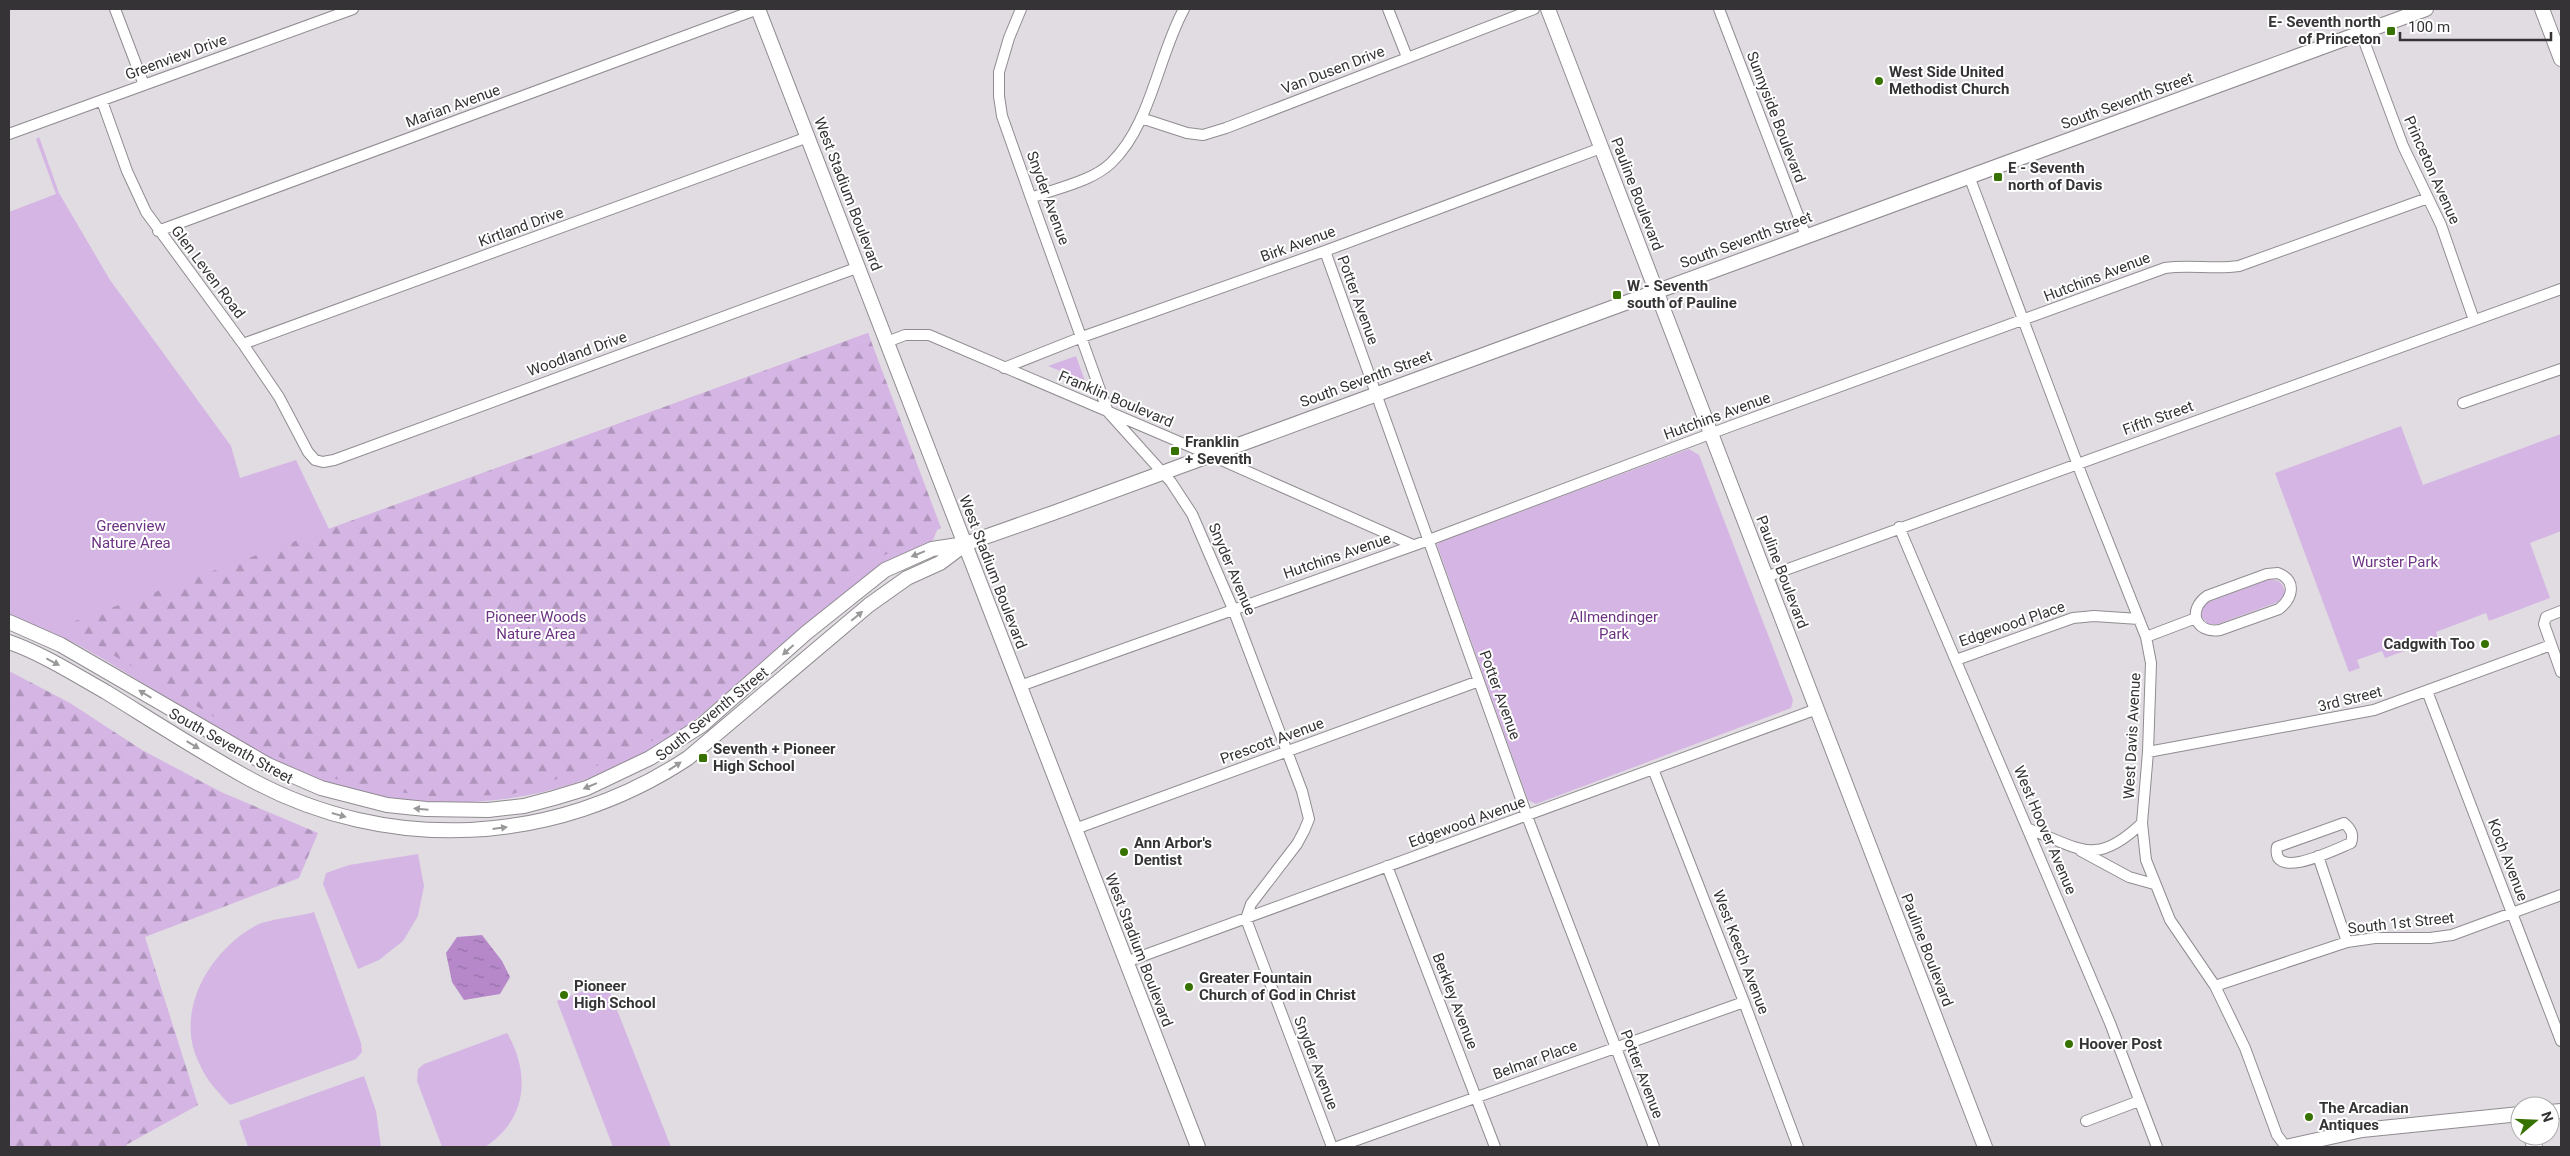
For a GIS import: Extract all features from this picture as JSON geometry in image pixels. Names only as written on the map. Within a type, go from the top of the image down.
[{"type":"street","points":[[114,9],[144,85]]},
{"type":"street","name":"Greenview Drive","points":[[9,134],[102,101],[328,13],[353,9]]},
{"type":"street","name":"West Stadium Boulevard","points":[[758,9],[859,266],[1198,1147]]},
{"type":"street","name":"Marian Avenue","points":[[158,231],[758,9]]},
{"type":"street","name":"Snyder Avenue","points":[[1021,9],[1009,38],[999,72],[999,96],[1002,116],[1031,198],[1108,412],[1162,473],[1192,514],[1233,609],[1302,791],[1309,819],[1297,844],[1250,904],[1246,919],[1332,1147]]},
{"type":"street","points":[[1031,198],[1090,176],[1110,163],[1128,141],[1140,118],[1174,28],[1184,9]]},
{"type":"street","points":[[1388,9],[1407,57]]},
{"type":"street","name":"Van Dusen Drive","points":[[1140,118],[1187,134],[1203,135],[1226,128],[1534,9]]},
{"type":"street","name":"Pauline Boulevard","points":[[1548,9],[1985,1147]]},
{"type":"street","name":"Sunnyside Boulevard","points":[[1719,9],[1806,236]]},
{"type":"street","name":"South Seventh Street","points":[[9,622],[66,648],[268,765],[321,788],[387,805],[426,809],[488,810],[524,806],[586,788],[674,745],[702,725],[806,633],[885,570],[932,549],[965,544],[1162,473],[1656,290],[2426,9]]},
{"type":"street","points":[[2542,9],[2561,60]]},
{"type":"street","name":"Princeton Avenue","points":[[2361,33],[2403,146],[2441,225],[2474,320]]},
{"type":"street","name":"Glen Leven Road","points":[[102,101],[136,194],[158,231],[243,344],[279,397],[308,452]]},
{"type":"street","name":"Kirtland Drive","points":[[243,344],[808,137]]},
{"type":"street","name":"Birk Avenue","points":[[1004,368],[1082,337],[1324,251],[1601,148]]},
{"type":"street","name":"West Davis Avenue","points":[[1969,176],[2077,463],[2146,637],[2151,663],[2148,752],[2142,824],[2146,860],[2170,920],[2215,986],[2245,1048],[2277,1135],[2286,1147]]},
{"type":"street","name":"Hutchins Avenue","points":[[1020,686],[1413,546],[1711,434],[2165,268],[2182,265],[2224,268],[2247,263],[2428,198]]},
{"type":"street","name":"Potter Avenue","points":[[1324,251],[1527,815],[1654,1147]]},
{"type":"street","name":"Woodland Drive","points":[[308,452],[315,460],[323,462],[334,460],[859,266]]},
{"type":"street","name":"Fifth Street","points":[[1766,577],[1899,527],[2561,288]]},
{"type":"street","name":"Franklin Boulevard","points":[[887,342],[905,335],[929,335],[1210,455],[1413,546]]},
{"type":"street","points":[[2463,403],[2561,369]]},
{"type":"street","name":"West Hoover Avenue","points":[[1899,527],[2110,1023],[2157,1147]]},
{"type":"street","name":"South Seventh Street","points":[[9,642],[70,671],[249,778],[299,802],[354,819],[389,826],[461,831],[495,829],[564,816],[662,775],[688,758],[870,605],[907,578],[940,562],[965,544]]},
{"type":"street","points":[[2278,573],[2286,577],[2291,584],[2291,595],[2287,603],[2279,609],[2254,618],[2210,632],[2202,628],[2196,618],[2200,601],[2207,596],[2267,574],[2278,573]]},
{"type":"street","points":[[2561,611],[2546,617],[2544,624],[2561,672]]},
{"type":"street","name":"Edgewood Place","points":[[1956,660],[2073,618],[2094,616],[2139,619]]},
{"type":"street","points":[[2146,637],[2196,618]]},
{"type":"street","name":"3rd Street","points":[[2148,752],[2354,715],[2551,644]]},
{"type":"street","name":"Prescott Avenue","points":[[1075,829],[1479,680]]},
{"type":"street","name":"Koch Avenue","points":[[2427,690],[2561,1040]]},
{"type":"street","name":"Edgewood Avenue","points":[[1126,962],[1817,709]]},
{"type":"street","name":"West Keech Avenue","points":[[1653,769],[1744,1002],[1798,1147]]},
{"type":"street","points":[[2344,823],[2350,828],[2353,837],[2351,843],[2318,856],[2284,864],[2279,861],[2276,853],[2277,847],[2335,825],[2344,823]]},
{"type":"street","points":[[2081,851],[2118,845],[2142,824]]},
{"type":"street","points":[[2029,829],[2081,851],[2129,877],[2154,884]]},
{"type":"street","points":[[2318,856],[2347,942]]},
{"type":"street","name":"Berkley Avenue","points":[[1387,866],[1495,1147]]},
{"type":"street","name":"South 1st Street","points":[[2215,986],[2347,942],[2375,938],[2430,938],[2452,935],[2561,895]]},
{"type":"street","name":"Belmar Place","points":[[1337,1147],[1744,1002]]},
{"type":"street","points":[[2086,1121],[2139,1101]]},
{"type":"street","points":[[2286,1147],[2362,1130],[2510,1115]]},
{"type":"green space","name":"Pioneer Woods Nature Area","points":[[39,137],[59,193],[110,280],[231,446],[240,478],[296,460],[329,529],[868,333],[938,528],[933,540],[894,558],[864,579],[687,726],[668,739],[623,764],[575,783],[526,796],[476,802],[425,801],[374,795],[325,782],[277,763],[227,736],[80,646],[9,615],[9,212],[56,194],[36,139]]},
{"type":"green space","name":"Pioneer Woods Nature Area","points":[[868,333],[941,528],[874,560],[794,623],[725,690],[680,727],[614,760],[509,795],[429,796],[355,786],[283,759],[64,625]]},
{"type":"green space","points":[[1076,356],[1085,381],[1048,366]]},
{"type":"green space","name":"Wurster Park","points":[[2401,426],[2423,485],[2561,434],[2561,531],[2530,543],[2550,598],[2489,621],[2486,613],[2436,632],[2438,639],[2385,658],[2382,651],[2357,660],[2360,668],[2349,672],[2275,473]]},
{"type":"green space","name":"Allmendinger Park","points":[[1689,449],[1699,455],[1793,700],[1791,708],[1536,804],[1528,800],[1437,545],[1439,542]]},
{"type":"green space","points":[[2268,580],[2275,580],[2282,584],[2285,594],[2278,602],[2218,624],[2208,624],[2202,617],[2202,608],[2206,603]]},
{"type":"green space","points":[[9,671],[70,703],[142,750],[221,792],[318,833],[299,878],[145,937],[198,1105],[126,1145],[127,1147],[9,1147]]},
{"type":"green space","points":[[418,854],[424,886],[418,916],[403,941],[379,960],[358,969],[323,884],[326,873],[349,865]]},
{"type":"green space","points":[[314,912],[361,1043],[362,1052],[356,1059],[230,1105],[206,1076],[193,1045],[191,1025],[193,1005],[200,986],[210,968],[238,937],[260,924]]},
{"type":"green space","points":[[606,982],[671,1147],[613,1147],[557,1001]]},
{"type":"green space","points":[[507,1033],[520,1064],[522,1080],[517,1110],[510,1124],[485,1147],[442,1147],[417,1081],[418,1069],[424,1064]]},
{"type":"green space","points":[[364,1076],[376,1111],[381,1147],[248,1147],[239,1121]]},
{"type":"water","points":[[482,935],[502,961],[510,977],[500,994],[464,1000],[452,982],[446,953],[457,937]]},
{"type":"place","name":"E- Seventh north of Princeton","points":[[2391,31]]},
{"type":"place","name":"West Side United Methodist Church","points":[[1879,81]]},
{"type":"place","name":"E - Seventh north of Davis","points":[[1998,177]]},
{"type":"place","name":"W - Seventh south of Pauline","points":[[1617,295]]},
{"type":"place","name":"Franklin + Seventh","points":[[1175,451]]},
{"type":"place","name":"Cadgwith Too","points":[[2485,644]]},
{"type":"place","name":"Seventh + Pioneer High School","points":[[703,758]]},
{"type":"place","name":"Ann Arbor's Dentist","points":[[1124,852]]},
{"type":"place","name":"Greater Fountain Church of God in Christ","points":[[1189,987]]},
{"type":"place","name":"Pioneer High School","points":[[564,995]]},
{"type":"place","name":"Hoover Post","points":[[2069,1044]]},
{"type":"place","name":"The Arcadian Antiques","points":[[2309,1117]]},
{"type":"park label","name":"Greenview Nature Area","points":[[131,534]]}]
